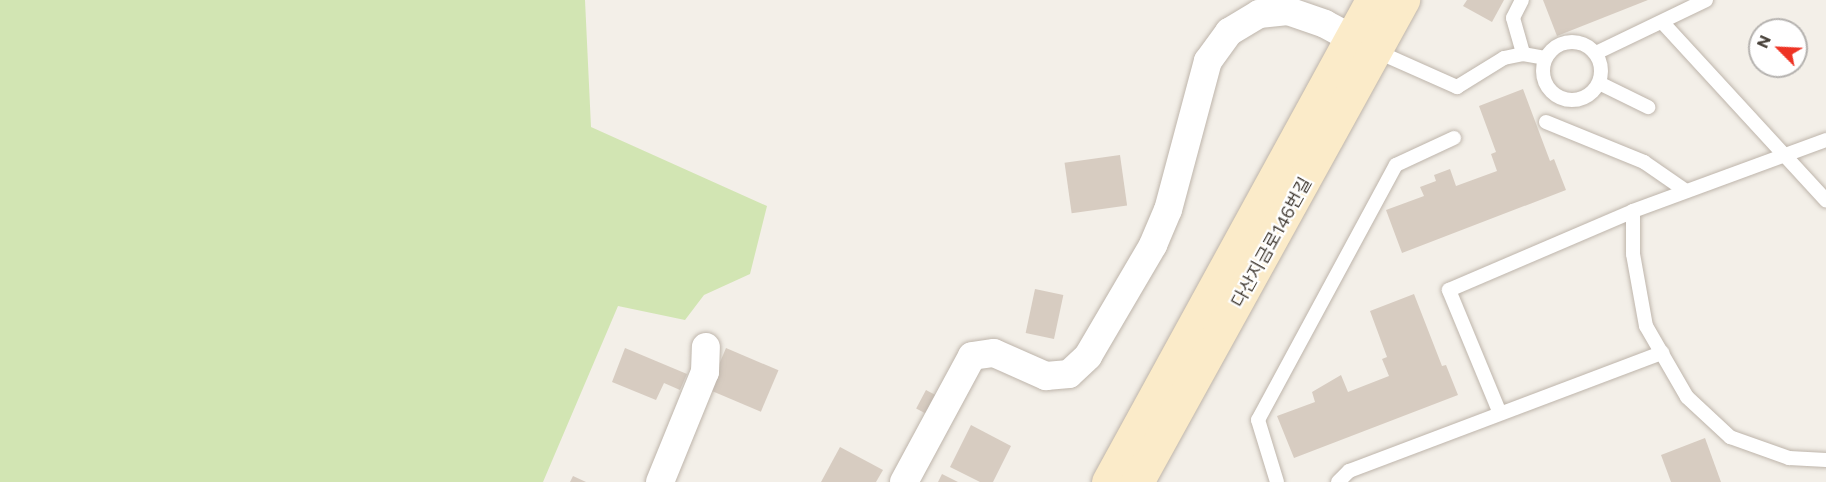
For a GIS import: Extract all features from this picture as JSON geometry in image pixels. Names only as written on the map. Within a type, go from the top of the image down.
[{"type":"street","name":"다산지금로146번길","points":[[1137,482],[1159,447],[1363,44],[1372,0]]},
{"type":"street","name":"다산지금로146번길","points":[[1108,482],[1363,44],[1403,0]]},
{"type":"street","points":[[904,482],[972,356],[994,353],[1046,376],[1069,374],[1088,356],[1153,245],[1168,210],[1208,61],[1229,32],[1259,14],[1288,11],[1363,44]]},
{"type":"street","points":[[660,482],[705,372],[706,346]]},
{"type":"street","points":[[1159,447],[1161,482]]},
{"type":"lane","points":[[1522,0],[1513,18],[1523,54]]},
{"type":"lane","points":[[1596,53],[1706,0]]},
{"type":"lane","points":[[1664,22],[1826,200]]},
{"type":"lane","points":[[1569,41],[1584,44],[1596,53],[1602,68],[1599,83],[1590,94],[1575,100],[1560,98],[1549,88],[1543,74],[1545,58],[1555,47],[1569,41]]},
{"type":"lane","points":[[1363,44],[1457,87],[1504,58],[1523,54],[1545,58]]},
{"type":"lane","points":[[1599,83],[1648,107]]},
{"type":"lane","points":[[1546,122],[1644,162],[1686,191]]},
{"type":"lane","points":[[1276,482],[1258,420],[1396,165],[1454,138]]},
{"type":"lane","points":[[1499,411],[1449,290],[1633,211],[1826,140]]},
{"type":"lane","points":[[1633,211],[1633,255],[1646,326],[1687,397],[1731,437],[1788,458],[1826,460]]},
{"type":"lane","points":[[1338,482],[1349,471],[1499,411],[1662,353]]},
{"type":"green space","points":[[0,0],[585,0],[591,127],[767,206],[750,274],[704,295],[685,320],[618,306],[543,482],[0,482]]},
{"type":"building","points":[[1467,0],[1504,0],[1492,22],[1463,6]]},
{"type":"building","points":[[1543,0],[1648,0],[1557,36]]},
{"type":"building","points":[[1523,89],[1550,161],[1554,159],[1566,190],[1402,253],[1386,210],[1424,196],[1420,187],[1436,181],[1434,175],[1450,169],[1456,186],[1497,171],[1491,154],[1496,152],[1479,106]]},
{"type":"building","points":[[1120,155],[1127,206],[1072,213],[1065,163]]},
{"type":"building","points":[[1035,289],[1063,295],[1054,339],[1026,333]]},
{"type":"building","points":[[1414,294],[1442,366],[1446,365],[1458,395],[1294,458],[1277,416],[1315,402],[1312,392],[1341,375],[1348,392],[1389,376],[1382,359],[1387,357],[1370,311]]},
{"type":"building","points":[[625,348],[687,374],[680,390],[664,383],[656,400],[612,382]]},
{"type":"building","points":[[726,348],[778,370],[761,412],[708,389]]},
{"type":"building","points":[[926,390],[939,397],[929,416],[916,409]]},
{"type":"building","points":[[971,425],[1011,446],[993,482],[980,482],[950,467]]},
{"type":"building","points":[[1705,438],[1721,482],[1671,482],[1661,455]]},
{"type":"building","points":[[840,447],[883,470],[876,482],[821,482]]},
{"type":"building","points":[[942,474],[958,482],[938,482]]},
{"type":"building","points":[[573,476],[586,482],[570,482]]}]
